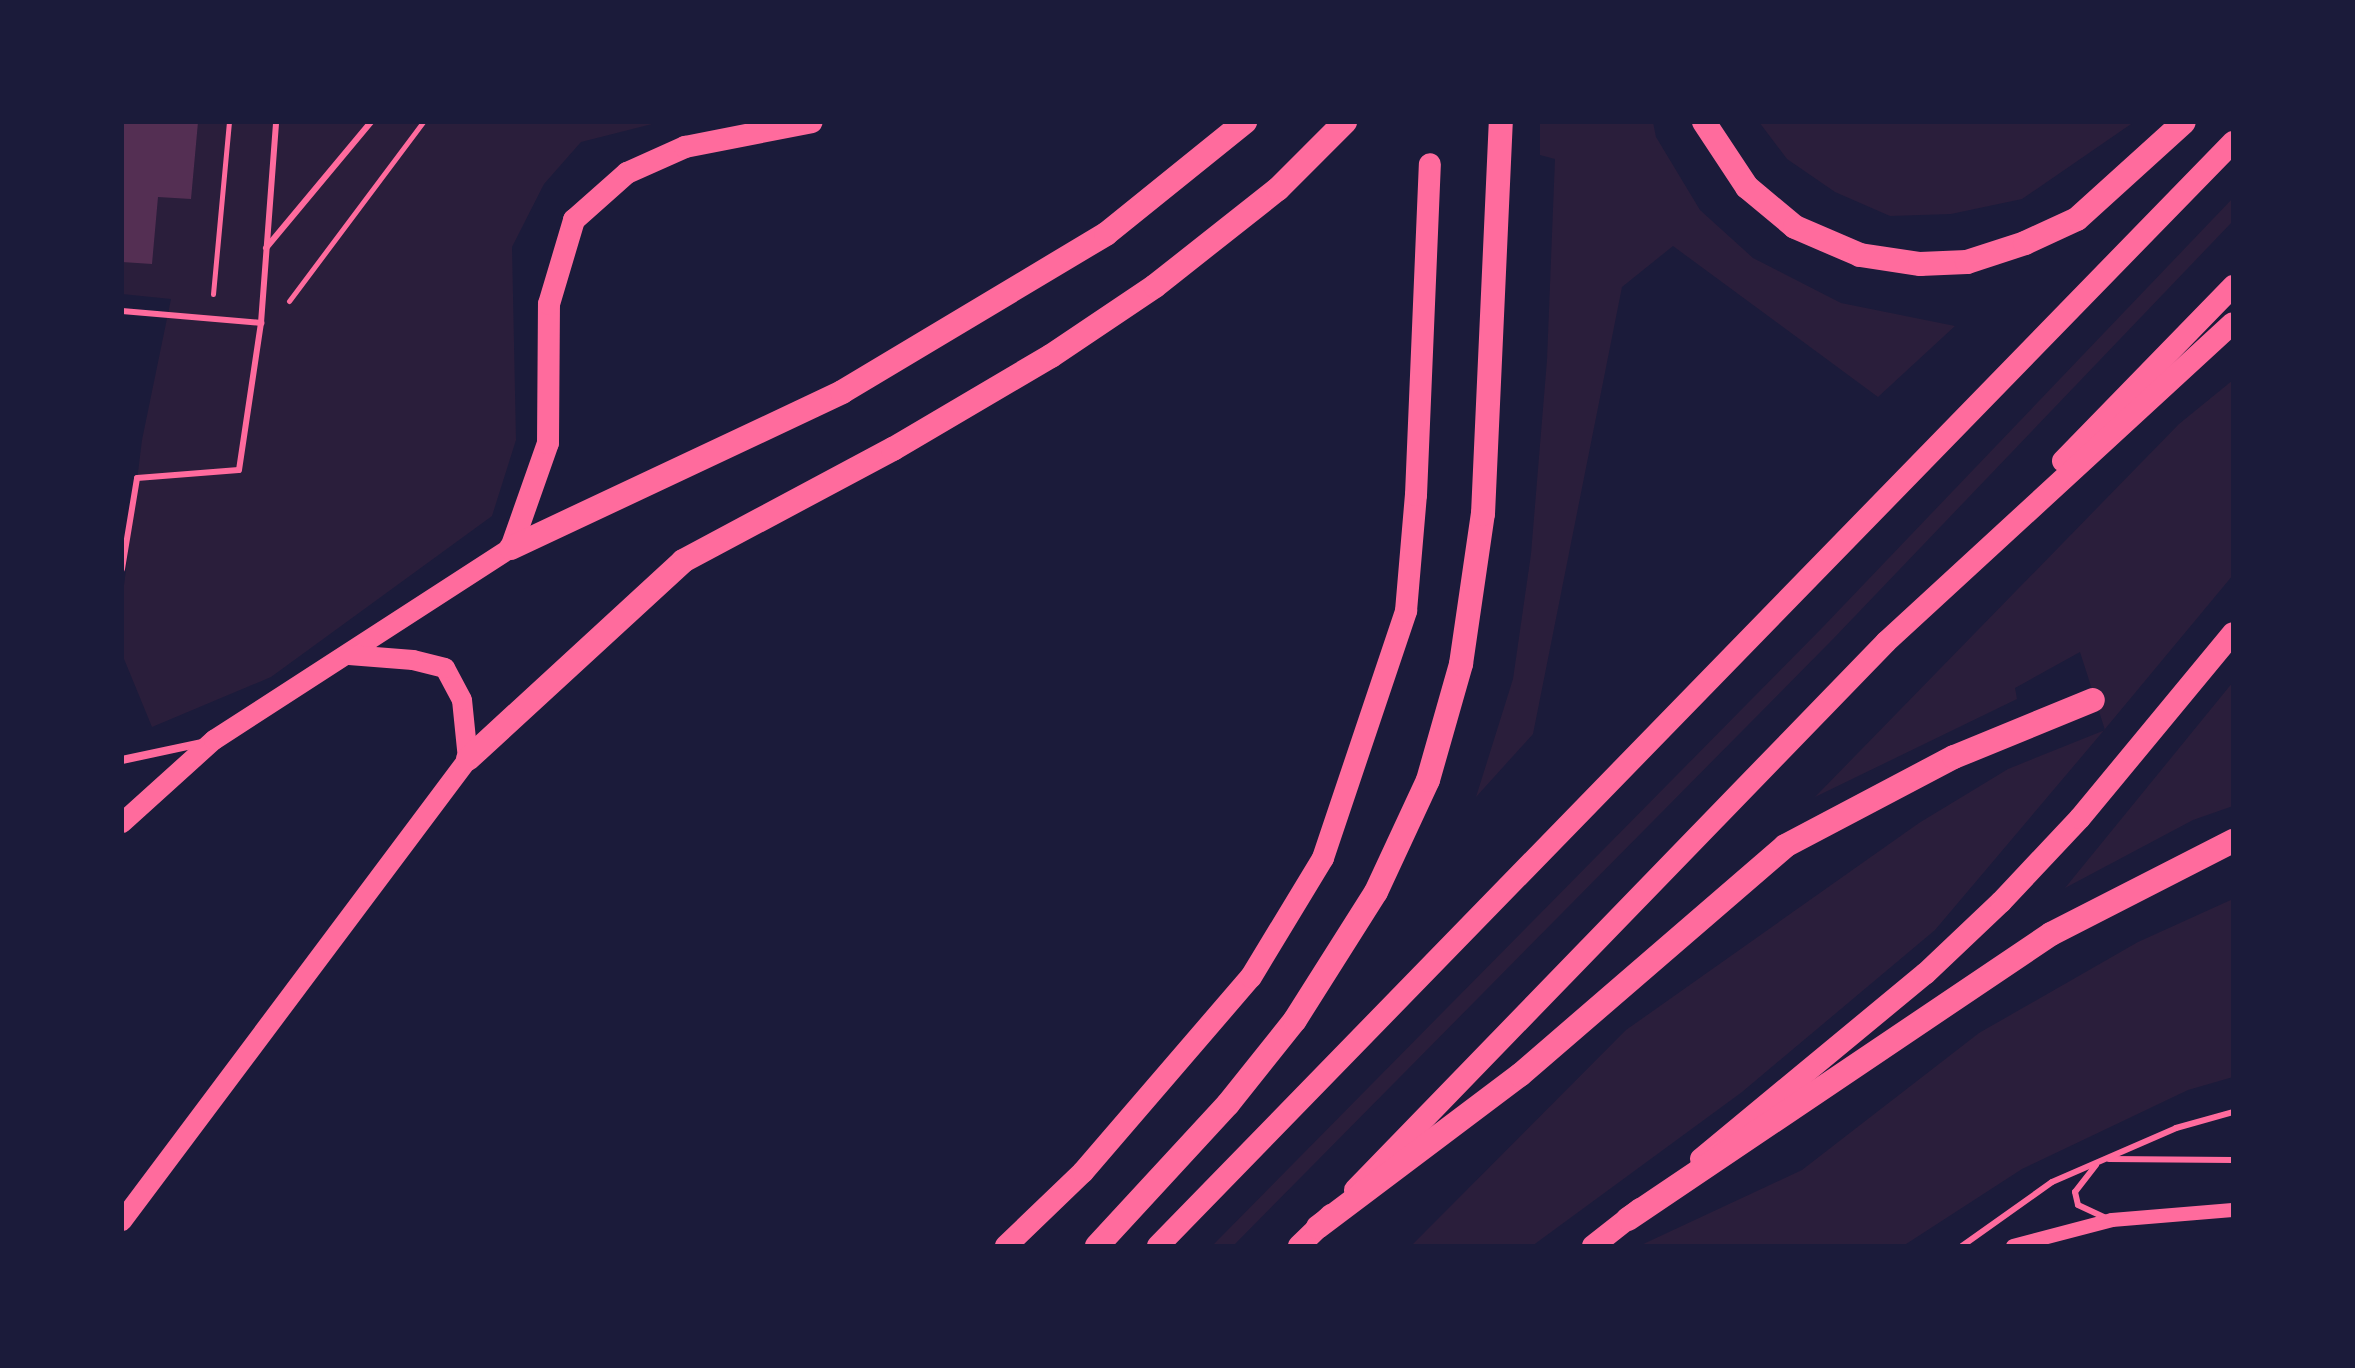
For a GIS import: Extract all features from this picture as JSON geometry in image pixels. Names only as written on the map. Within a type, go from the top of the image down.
[{"type":"highway","points":[[511,548],[548,443],[549,304],[574,220],[627,173],[685,147],[812,122]]},
{"type":"highway","points":[[511,548],[842,392],[1106,234],[1245,122]]},
{"type":"highway","points":[[468,759],[683,561],[893,449],[1051,356],[1155,286],[1278,189],[1345,122]]},
{"type":"highway","points":[[1097,1246],[1228,1104],[1295,1020],[1376,892],[1428,780],[1461,664],[1483,514],[1501,122]]},
{"type":"highway","points":[[1704,122],[1747,187],[1795,227],[1860,255],[1920,264],[1967,262],[2077,219],[2184,122]]},
{"type":"highway","points":[[1158,1246],[2233,142]]},
{"type":"highway","points":[[1006,1246],[1083,1172],[1251,977],[1323,858],[1406,611],[1416,495],[1430,164]]},
{"type":"highway","points":[[1299,1246],[2233,286]]},
{"type":"highway","points":[[1886,642],[2233,323]]},
{"type":"highway","points":[[1593,1246],[1925,974],[2001,902],[2080,818],[2233,633]]},
{"type":"highway","points":[[1318,1227],[1520,1075],[1785,846],[1954,757],[2093,700]]},
{"type":"highway","points":[[1628,1219],[2051,934],[2233,841]]},
{"type":"main road","points":[[122,823],[214,740],[511,548]]},
{"type":"main road","points":[[122,1221],[130,1201],[468,759],[462,700],[445,668],[413,660],[349,655]]},
{"type":"street","points":[[122,760],[214,740]]},
{"type":"street","points":[[2013,1246],[2112,1220],[2233,1210]]},
{"type":"street","points":[[2037,1246],[2055,1233]]},
{"type":"lane","points":[[122,569],[137,478],[239,470],[261,323],[276,122]]},
{"type":"lane","points":[[266,248],[371,122]]},
{"type":"lane","points":[[122,311],[261,323]]},
{"type":"lane","points":[[1962,1246],[2033,1192],[2102,1160],[2218,1116],[2233,1114]]},
{"type":"lane","points":[[2112,1220],[2087,1213],[2078,1205],[2075,1192],[2084,1175],[2102,1160],[2233,1160]]},
{"type":"path","points":[[211,319],[229,122]]},
{"type":"shaded area","points":[[122,122],[660,122],[581,142],[544,184],[512,247],[516,440],[492,516],[271,677],[152,727],[122,654],[122,602],[142,440],[171,299],[122,294]]},
{"type":"shaded area","points":[[1540,122],[1653,122],[1656,137],[1700,210],[1753,258],[1841,303],[1955,326],[1878,397],[1673,246],[1622,287],[1533,734],[1476,797],[1513,679],[1531,554],[1547,360],[1555,159],[1540,155]]},
{"type":"shaded area","points":[[1759,122],[2134,122],[2022,199],[1951,214],[1890,216],[1835,192],[1787,159]]},
{"type":"shaded area","points":[[2233,198],[2233,221],[1834,638],[1233,1246],[1212,1246],[1821,629]]},
{"type":"shaded area","points":[[2233,380],[2233,575],[2105,729],[2080,652],[2015,688],[2017,699],[1815,797],[2179,424]]},
{"type":"shaded area","points":[[2233,682],[2233,806],[2193,820],[2065,888]]},
{"type":"shaded area","points":[[2104,731],[1935,930],[1742,1092],[1532,1246],[1411,1246],[1626,1030],[1919,823],[2008,769]]},
{"type":"shaded area","points":[[2233,899],[2233,1077],[2188,1090],[2022,1169],[1903,1246],[1639,1246],[1802,1170],[1979,1033],[2138,942]]},
{"type":"building","points":[[122,122],[198,122],[191,199],[158,197],[152,264],[122,262]]}]
